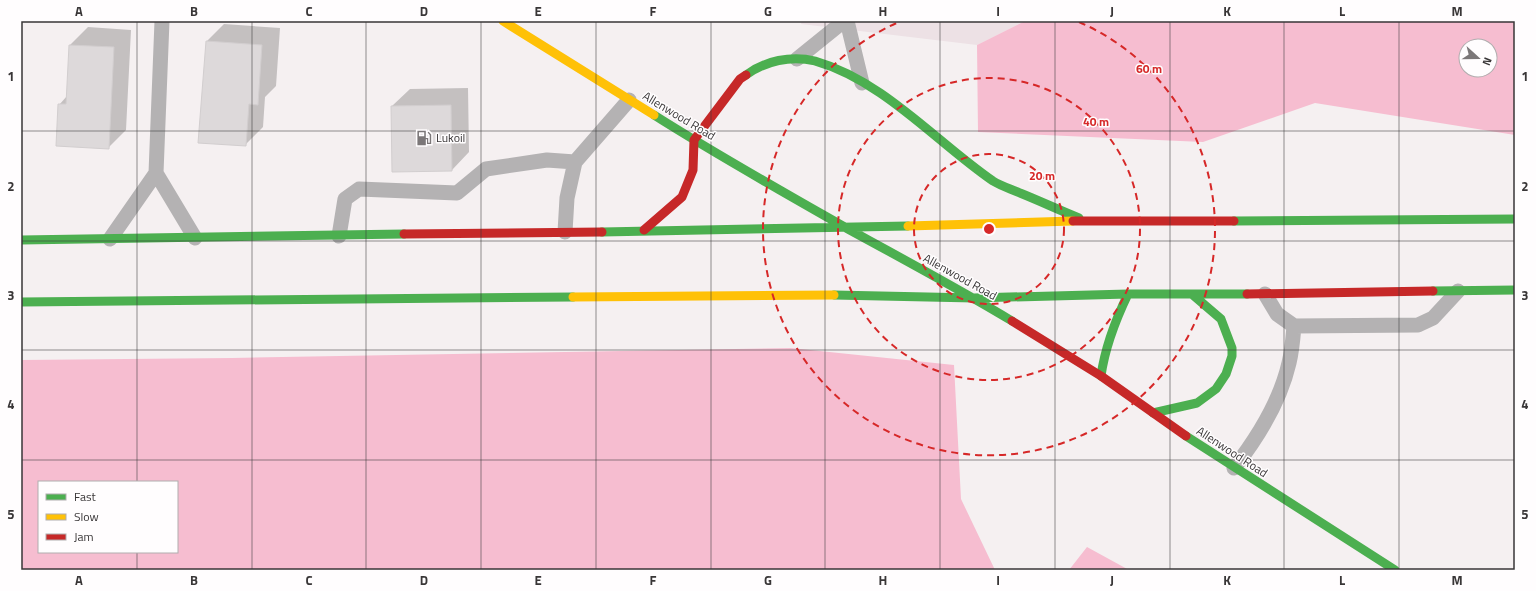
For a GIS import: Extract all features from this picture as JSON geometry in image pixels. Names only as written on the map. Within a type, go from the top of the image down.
[{"type":"main road","name":"Allenwood Road","points":[[503,21],[694,140],[847,228],[974,298],[1101,376],[1198,445],[1395,570]]},
{"type":"main road","points":[[644,230],[682,197],[693,170],[694,140],[740,79],[755,68],[768,62],[791,59],[814,61],[842,72],[898,106],[994,182],[1086,221]]},
{"type":"main road","points":[[21,240],[847,228],[1086,221],[1163,222],[1515,219]]},
{"type":"main road","points":[[21,302],[813,295],[974,298],[1128,294],[1193,295],[1515,290]]},
{"type":"main road","points":[[1101,376],[1108,339],[1128,294]]},
{"type":"main road","points":[[1153,413],[1197,403],[1216,389],[1226,374],[1232,356],[1232,348],[1221,319],[1193,295]]},
{"type":"lane","points":[[110,239],[156,173],[162,21]]},
{"type":"lane","points":[[796,59],[844,21]]},
{"type":"lane","points":[[847,21],[862,83]]},
{"type":"lane","points":[[565,232],[566,198],[576,162],[629,100]]},
{"type":"lane","points":[[339,236],[345,199],[359,189],[457,193],[486,169],[547,160],[576,162]]},
{"type":"lane","points":[[156,173],[195,238]]},
{"type":"lane","points":[[1265,294],[1277,314],[1294,326],[1418,325],[1432,318],[1458,291]]},
{"type":"lane","points":[[1234,468],[1254,442],[1275,405],[1289,363],[1294,326]]},
{"type":"shaded area","points":[[802,21],[1025,21],[977,45],[801,24]]},
{"type":"shaded area","points":[[1025,21],[1515,21],[1515,135],[1315,103],[1203,142],[978,132],[977,45]]},
{"type":"shaded area","points":[[791,348],[954,365],[961,499],[995,570],[21,570],[21,360],[232,358]]},
{"type":"shaded area","points":[[1087,547],[1129,570],[1069,570]]},
{"type":"building","points":[[206,41],[262,45],[258,105],[249,104],[246,146],[198,143]]},
{"type":"building","points":[[69,45],[114,47],[109,149],[56,146],[58,104],[66,104]]},
{"type":"building","points":[[451,105],[452,171],[392,172],[391,106]]},
{"type":"traffic: fast","points":[[746,75],[761,66],[779,60],[788,59],[806,59],[840,70],[886,97],[993,181],[1079,218]]},
{"type":"traffic: fast","points":[[654,115],[775,187],[1012,321]]},
{"type":"traffic: fast","points":[[1234,221],[1515,219]]},
{"type":"traffic: fast","points":[[602,232],[908,226]]},
{"type":"traffic: fast","points":[[21,240],[404,234]]},
{"type":"traffic: fast","points":[[1433,291],[1515,290]]},
{"type":"traffic: fast","points":[[834,295],[974,298],[1128,294],[1247,294]]},
{"type":"traffic: fast","points":[[1101,376],[1111,334],[1128,294]]},
{"type":"traffic: fast","points":[[1153,413],[1197,403],[1216,389],[1226,374],[1232,356],[1232,348],[1221,319],[1193,295]]},
{"type":"traffic: fast","points":[[21,302],[573,297]]},
{"type":"traffic: fast","points":[[1186,436],[1395,570]]},
{"type":"traffic: slow","points":[[503,21],[654,115]]},
{"type":"traffic: slow","points":[[908,226],[1073,221]]},
{"type":"traffic: slow","points":[[573,297],[834,295]]},
{"type":"traffic: jam","points":[[644,230],[682,197],[693,170],[694,140],[740,79],[746,75]]},
{"type":"traffic: jam","points":[[1073,221],[1234,221]]},
{"type":"traffic: jam","points":[[404,234],[602,232]]},
{"type":"traffic: jam","points":[[1247,294],[1433,291]]},
{"type":"traffic: jam","points":[[1012,321],[1101,376],[1186,436]]},
{"type":"place","name":"Lukoil","points":[[424,138]]}]
